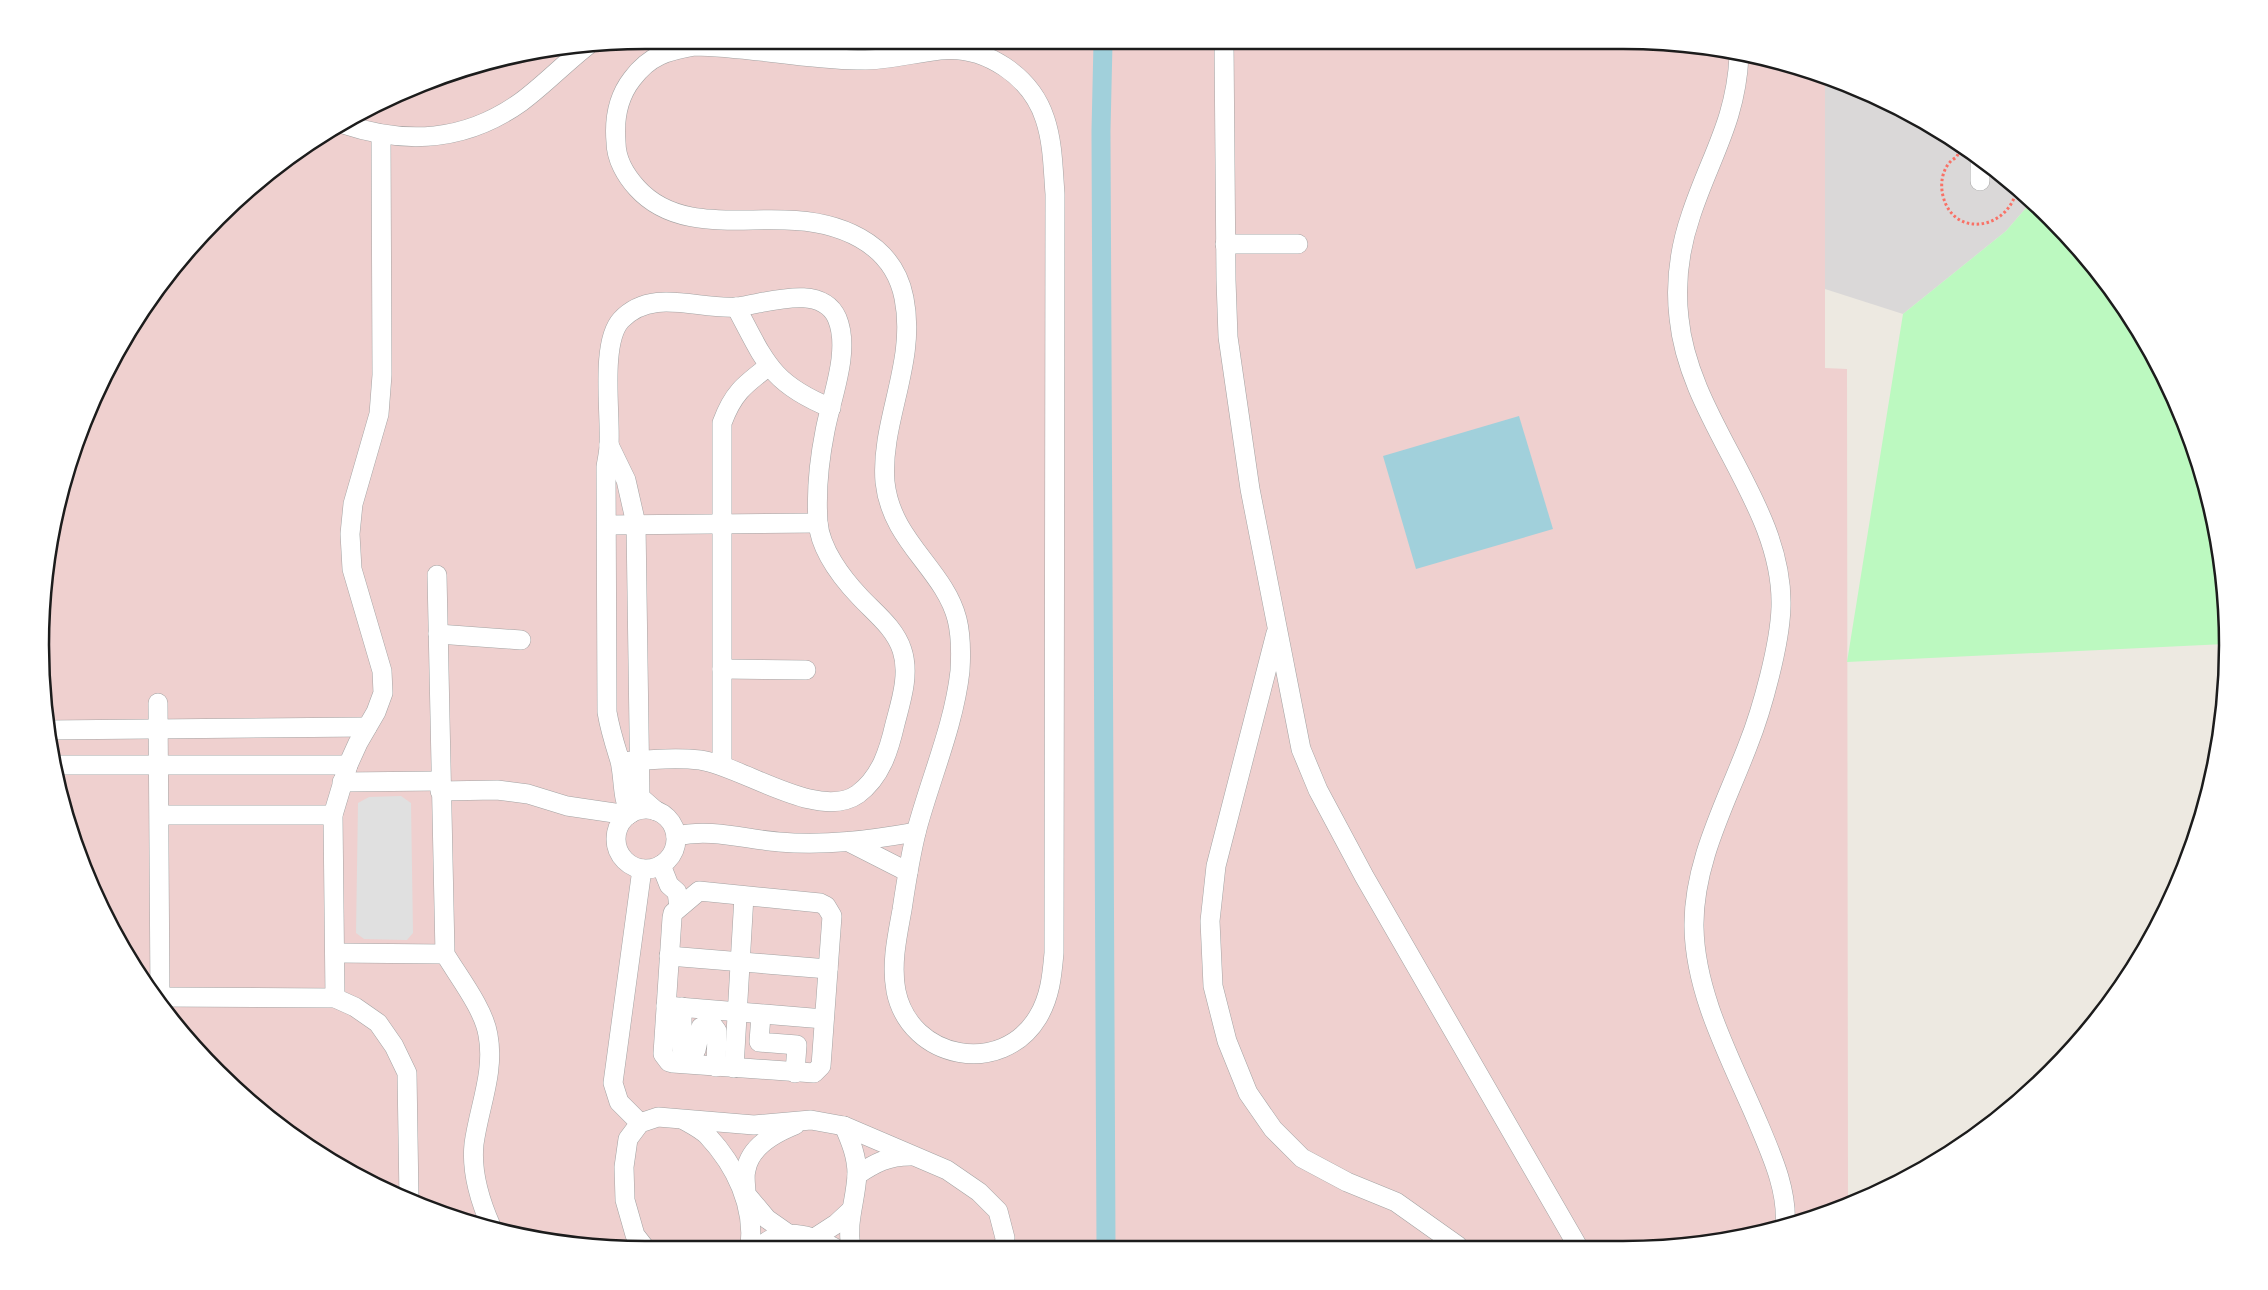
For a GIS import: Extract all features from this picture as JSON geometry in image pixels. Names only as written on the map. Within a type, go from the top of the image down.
[{"type":"street","points":[[680,49],[669,51],[646,62],[629,82],[619,100],[615,124],[616,151],[627,177],[645,198],[668,210],[698,219],[786,220],[824,223],[860,236],[879,249],[894,269],[904,294],[908,321],[906,355],[887,452],[885,483],[890,508],[904,536],[947,596],[957,618],[960,668],[956,699],[916,832],[908,872],[894,962],[896,990],[902,1010],[915,1030],[938,1048],[961,1054],[989,1052],[1018,1039],[1037,1019],[1050,993],[1054,953],[1055,194],[1052,151],[1045,119],[1033,94],[1014,74],[992,58],[970,52],[941,49],[880,60],[842,60],[750,49]]},
{"type":"street","points":[[1224,49],[1225,244],[1228,337],[1250,489],[1301,749],[1318,790],[1369,884],[1575,1241]]},
{"type":"street","points":[[352,126],[400,137],[457,133],[490,122],[522,101],[579,53]]},
{"type":"street","points":[[1739,60],[1733,108],[1690,216],[1682,251],[1678,283],[1679,319],[1685,353],[1696,386],[1768,532],[1777,566],[1781,606],[1777,638],[1750,741],[1704,861],[1696,892],[1694,926],[1696,959],[1707,997],[1768,1146],[1782,1190],[1785,1219]]},
{"type":"street","points":[[335,998],[333,815],[345,774],[376,712],[383,693],[382,671],[352,569],[350,534],[353,504],[379,414],[381,134]]},
{"type":"street","points":[[1980,168],[1980,181]]},
{"type":"street","points":[[1225,244],[1298,244]]},
{"type":"street","points":[[629,762],[676,759],[722,765],[805,798],[840,801],[857,795],[872,780],[883,763],[902,698],[905,674],[902,650],[881,616],[845,579],[823,542],[818,523],[820,460],[840,372],[841,344],[838,320],[830,307],[812,299],[789,297],[736,307],[666,301],[647,303],[619,322],[613,338],[609,362],[609,445],[606,467],[608,712],[612,741],[629,762],[640,797],[667,818],[676,836],[673,852],[662,865],[642,869],[627,862],[621,856],[616,839],[618,831],[629,815]]},
{"type":"street","points":[[736,307],[757,348],[781,380],[804,397],[831,408]]},
{"type":"street","points":[[722,765],[722,423],[730,401],[748,382],[769,366]]},
{"type":"street","points":[[609,445],[626,480],[636,524],[629,762],[624,800],[629,815]]},
{"type":"street","points":[[606,525],[818,523]]},
{"type":"street","points":[[437,575],[445,954],[476,1007],[488,1032],[492,1063],[474,1145],[474,1172],[482,1206],[488,1220]]},
{"type":"street","points":[[1277,628],[1216,866],[1210,920],[1213,986],[1227,1041],[1248,1093],[1272,1129],[1302,1158],[1347,1182],[1396,1202],[1444,1233],[1453,1241]]},
{"type":"street","points":[[438,634],[522,640]]},
{"type":"street","points":[[722,669],[806,670]]},
{"type":"street","points":[[158,703],[160,815],[158,989]]},
{"type":"street","points":[[55,730],[367,727]]},
{"type":"street","points":[[61,766],[159,766],[345,774],[440,786],[528,794],[567,806],[629,815],[642,810],[656,810]]},
{"type":"street","points":[[567,806],[618,831]]},
{"type":"street","points":[[160,815],[333,815]]},
{"type":"street","points":[[676,836],[690,832],[720,833],[777,842],[818,844],[851,843],[916,832]]},
{"type":"street","points":[[851,843],[908,872]]},
{"type":"street","points":[[662,865],[669,885],[677,892],[679,907]]},
{"type":"street","points":[[640,1123],[619,1102],[613,1082],[642,869]]},
{"type":"street","points":[[674,1006],[663,1054],[665,1059],[673,1063],[814,1074],[819,1070],[832,916],[826,906],[699,891],[673,913],[669,956],[674,1006],[682,1049],[691,1053],[696,1050],[701,1027],[711,1023],[717,1030],[725,1067]]},
{"type":"street","points":[[725,1067],[737,1012],[744,896]]},
{"type":"street","points":[[334,953],[445,954]]},
{"type":"street","points":[[669,956],[828,969]]},
{"type":"street","points":[[164,997],[335,998],[355,1007],[378,1023],[394,1046],[407,1073],[409,1192]]},
{"type":"street","points":[[674,1006],[824,1019]]},
{"type":"street","points":[[761,1015],[759,1042],[797,1045],[795,1073]]},
{"type":"street","points":[[640,1241],[635,1235],[624,1200],[624,1167],[628,1139],[640,1123],[658,1117],[754,1125],[811,1120],[844,1126],[947,1170],[979,1192],[998,1211],[1005,1241]]},
{"type":"street","points":[[681,1118],[706,1134],[727,1161],[746,1194],[767,1219],[787,1233],[816,1237],[823,1241]]},
{"type":"street","points":[[751,1241],[752,1228],[746,1194],[746,1168],[760,1144],[781,1130],[811,1120]]},
{"type":"street","points":[[844,1126],[853,1147],[857,1175],[850,1211],[848,1233],[850,1241]]},
{"type":"street","points":[[857,1175],[875,1162],[893,1156],[913,1156]]},
{"type":"street","points":[[816,1237],[836,1224],[850,1211]]},
{"type":"street","points":[[769,1241],[787,1233]]},
{"type":"shaded area","points":[[645,49],[1623,49],[1662,50],[1739,60],[1825,84],[1825,368],[1847,369],[1848,1197],[1815,1210],[1739,1230],[1662,1240],[1623,1241],[645,1241],[567,1236],[491,1221],[453,1210],[417,1196],[381,1180],[347,1161],[314,1141],[282,1118],[223,1067],[172,1008],[149,976],[110,909],[80,837],[60,761],[50,684],[49,645],[50,606],[60,529],[80,453],[94,417],[110,381],[149,314],[172,282],[223,223],[282,172],[314,149],[381,110],[417,94],[453,80],[529,60],[606,50]]},
{"type":"shaded area","points":[[1825,84],[1887,110],[1954,149],[1986,172],[2027,207],[2006,231],[1903,314],[1825,289]]},
{"type":"shaded area","points":[[401,796],[411,803],[413,933],[407,940],[364,939],[356,933],[358,803],[369,797]]},
{"type":"green space","points":[[2027,207],[2045,223],[2096,282],[2119,314],[2158,381],[2188,453],[2208,529],[2218,606],[2219,644],[1847,662],[1903,314],[2006,231]]},
{"type":"water","points":[[1519,416],[1553,529],[1416,569],[1383,456]]},
{"type":"waterway","points":[[1103,49],[1101,131],[1106,1241]]}]
